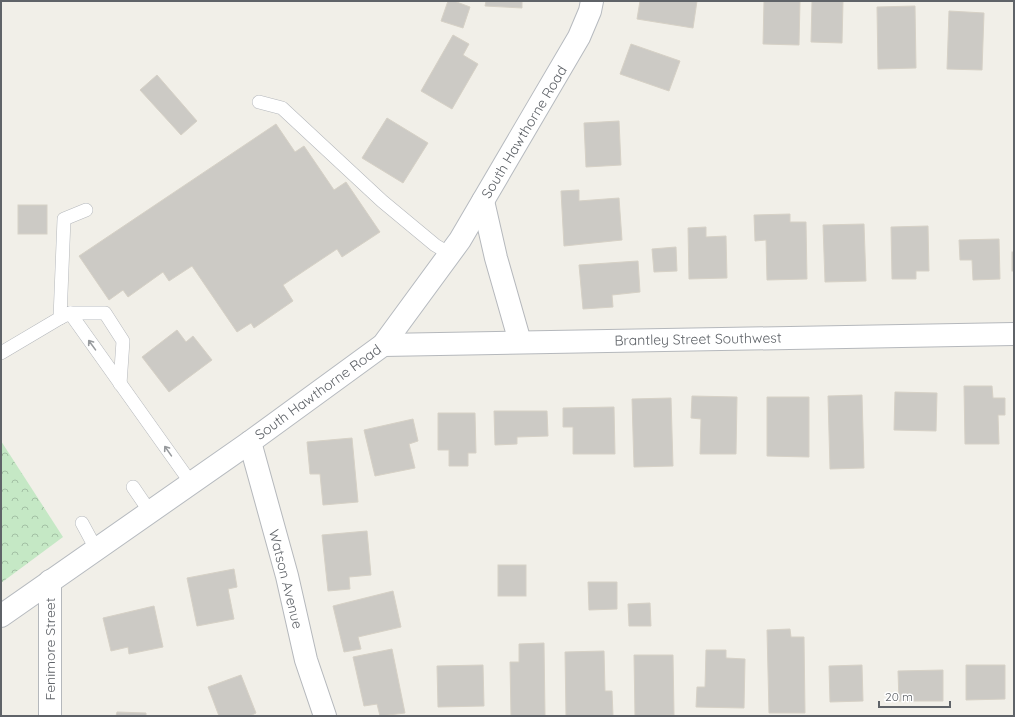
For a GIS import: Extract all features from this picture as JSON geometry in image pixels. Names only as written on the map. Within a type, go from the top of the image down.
[{"type":"street","name":"South Hawthorne Road","points":[[1,616],[250,442],[383,345],[450,254],[483,201],[579,37],[590,11],[592,1]]},
{"type":"street","points":[[483,201],[496,258],[520,342]]},
{"type":"street","name":"Brantley Street Southwest","points":[[383,345],[1014,334]]},
{"type":"street","name":"Watson Avenue","points":[[250,442],[287,576],[306,660],[325,716]]},
{"type":"street","name":"Fenimore Street","points":[[50,581],[50,716]]},
{"type":"lane","points":[[258,102],[282,108],[382,201],[435,245],[450,254]]},
{"type":"lane","points":[[86,210],[64,219],[65,316],[120,384],[191,483]]},
{"type":"lane","points":[[1,353],[65,316],[105,313],[123,341],[120,384]]},
{"type":"lane","points":[[133,487],[150,512]]},
{"type":"lane","points":[[82,523],[96,549]]},
{"type":"green space","points":[[1,441],[63,537],[1,583]]},
{"type":"building","points":[[448,1],[454,1],[470,7],[463,28],[441,21]]},
{"type":"building","points":[[486,1],[522,1],[522,8],[485,6]]},
{"type":"building","points":[[640,1],[697,1],[693,28],[637,19]]},
{"type":"building","points":[[764,1],[800,1],[799,45],[763,44]]},
{"type":"building","points":[[812,1],[843,1],[842,43],[811,42]]},
{"type":"building","points":[[915,6],[916,68],[878,69],[877,7]]},
{"type":"building","points":[[949,11],[984,13],[982,70],[947,69]]},
{"type":"building","points":[[453,35],[469,44],[463,55],[478,64],[452,109],[421,91]]},
{"type":"building","points":[[631,44],[680,61],[669,91],[620,74]]},
{"type":"building","points":[[157,75],[197,121],[181,135],[140,90]]},
{"type":"building","points":[[387,118],[428,143],[403,183],[362,158]]},
{"type":"building","points":[[619,121],[621,165],[586,167],[584,123]]},
{"type":"building","points":[[276,124],[295,152],[304,146],[334,190],[346,182],[380,232],[342,257],[337,249],[283,285],[293,301],[254,328],[251,323],[237,332],[192,266],[169,281],[163,272],[128,297],[123,290],[109,300],[79,256]]},
{"type":"building","points":[[579,190],[579,201],[619,198],[622,240],[564,246],[561,191]]},
{"type":"building","points":[[18,205],[47,205],[47,234],[18,234]]},
{"type":"building","points":[[790,214],[790,222],[806,222],[807,279],[767,280],[766,240],[755,241],[754,215]]},
{"type":"building","points":[[864,224],[866,281],[825,282],[823,225]]},
{"type":"building","points":[[928,226],[929,271],[916,271],[916,279],[892,279],[891,227]]},
{"type":"building","points":[[706,227],[706,237],[726,236],[727,278],[689,279],[688,228]]},
{"type":"building","points":[[999,239],[1000,279],[973,280],[972,260],[960,260],[959,240]]},
{"type":"building","points":[[676,247],[677,271],[654,272],[652,249]]},
{"type":"building","points":[[1012,252],[1014,252],[1014,271],[1012,271]]},
{"type":"building","points":[[638,261],[640,292],[612,295],[613,307],[583,309],[579,265]]},
{"type":"building","points":[[177,330],[186,342],[193,336],[212,360],[169,392],[142,357]]},
{"type":"building","points":[[964,386],[992,386],[993,398],[1005,398],[1005,415],[998,415],[999,444],[965,444]]},
{"type":"building","points":[[895,392],[937,393],[936,431],[894,430]]},
{"type":"building","points":[[862,395],[864,468],[830,469],[828,396]]},
{"type":"building","points":[[692,396],[737,397],[736,454],[700,454],[701,419],[691,418]]},
{"type":"building","points":[[767,397],[809,397],[809,457],[767,456]]},
{"type":"building","points":[[671,398],[673,466],[634,467],[632,399]]},
{"type":"building","points":[[614,407],[615,454],[573,454],[573,427],[563,427],[563,408]]},
{"type":"building","points":[[494,411],[547,411],[548,436],[517,437],[517,444],[495,445]]},
{"type":"building","points":[[438,413],[475,413],[476,453],[468,453],[468,466],[449,466],[449,450],[438,450]]},
{"type":"building","points":[[413,419],[418,441],[409,444],[415,468],[375,476],[364,430]]},
{"type":"building","points":[[352,438],[358,502],[323,505],[320,474],[310,474],[307,442]]},
{"type":"building","points":[[367,531],[371,575],[349,577],[350,589],[328,591],[322,535]]},
{"type":"building","points":[[498,565],[526,565],[526,596],[498,596]]},
{"type":"building","points":[[234,569],[237,587],[228,589],[234,619],[197,626],[187,578]]},
{"type":"building","points":[[588,582],[617,582],[617,609],[589,610]]},
{"type":"building","points":[[393,591],[401,627],[358,637],[361,649],[344,652],[333,606]]},
{"type":"building","points":[[650,603],[651,626],[629,626],[628,604]]},
{"type":"building","points":[[154,606],[163,647],[129,654],[128,647],[111,651],[103,618]]},
{"type":"building","points":[[790,629],[791,637],[804,637],[805,713],[769,713],[767,630]]},
{"type":"building","points":[[544,643],[545,716],[511,716],[510,662],[519,662],[519,644]]},
{"type":"building","points":[[392,649],[405,713],[380,716],[377,704],[364,706],[353,657]]},
{"type":"building","points":[[706,650],[726,650],[726,658],[745,659],[744,708],[696,707],[697,687],[705,687]]},
{"type":"building","points":[[604,651],[605,691],[612,691],[613,716],[566,716],[565,652]]},
{"type":"building","points":[[634,655],[673,655],[674,715],[635,716]]},
{"type":"building","points":[[483,665],[484,706],[438,707],[437,666]]},
{"type":"building","points":[[862,665],[863,701],[830,702],[829,666]]},
{"type":"building","points":[[966,665],[1005,665],[1005,699],[966,700]]},
{"type":"building","points":[[943,670],[943,701],[899,701],[898,671]]},
{"type":"building","points":[[241,675],[256,713],[250,716],[219,716],[208,687]]},
{"type":"building","points":[[117,712],[146,713],[146,716],[116,716]]}]
